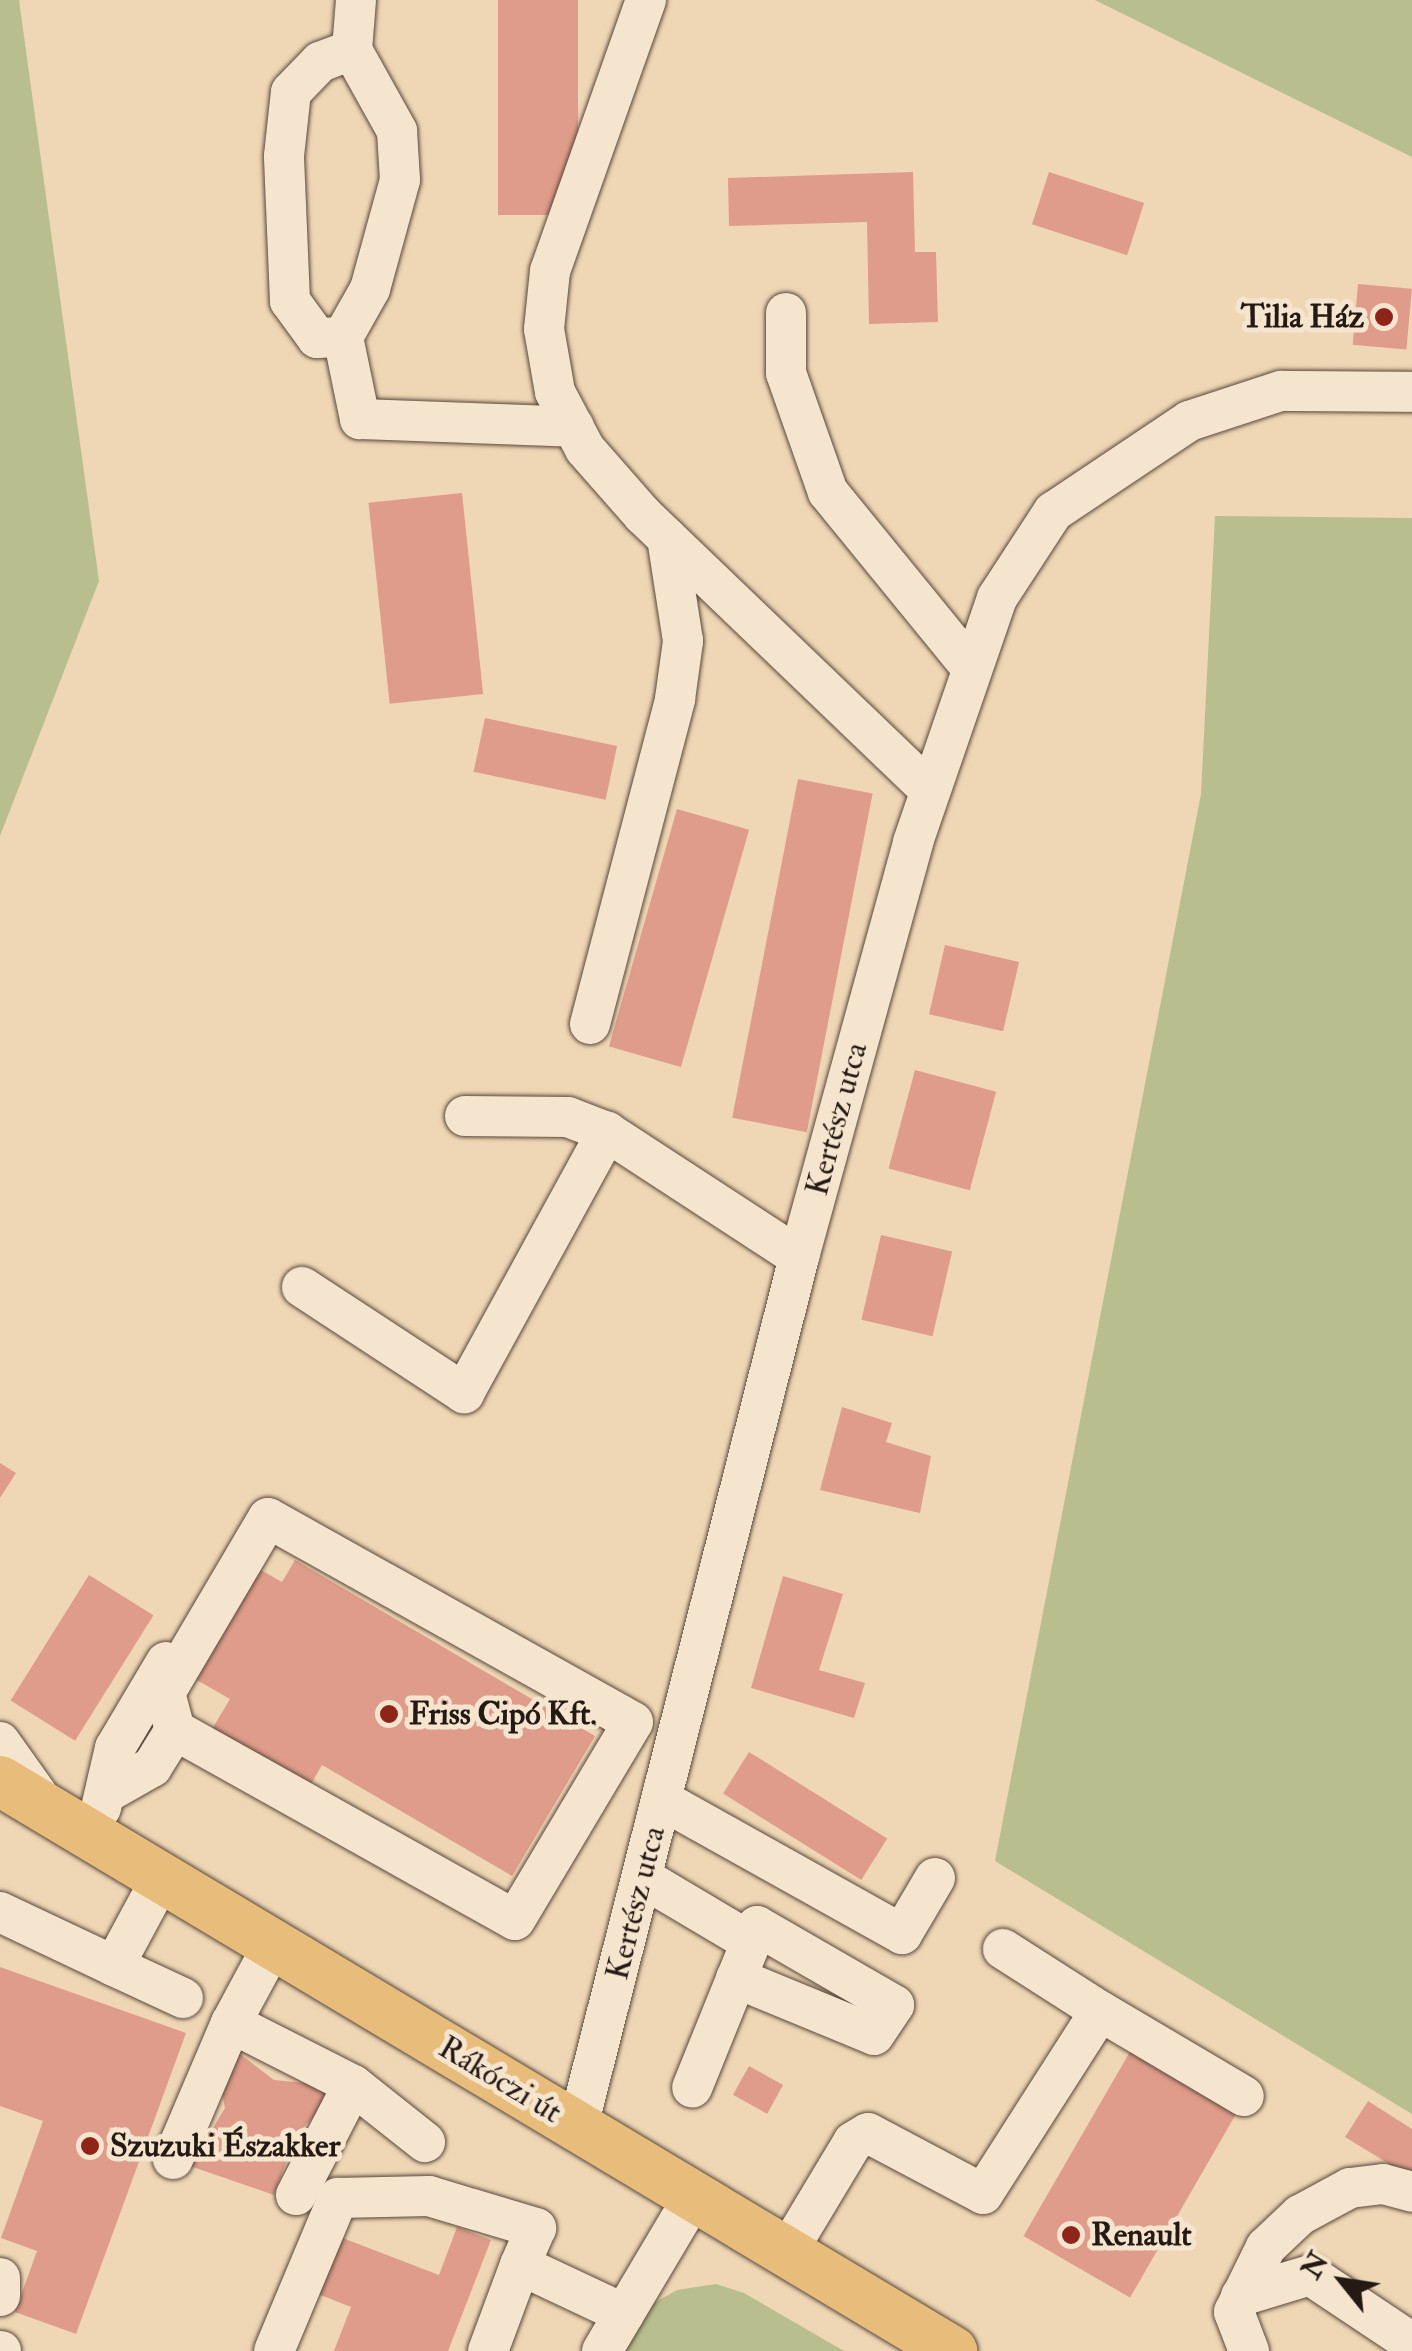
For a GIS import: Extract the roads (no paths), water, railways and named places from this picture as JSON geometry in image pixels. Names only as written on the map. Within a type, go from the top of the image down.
[{"type":"main road","name":"Rákóczi út","points":[[0,1781],[48,1809],[99,1814],[162,1878],[952,2351]]},
{"type":"street","points":[[356,0],[352,50],[398,131],[400,180],[370,288],[343,337],[360,419],[574,428]]},
{"type":"street","points":[[646,0],[550,271],[544,329],[556,392],[574,428],[666,538],[930,790]]},
{"type":"street","points":[[343,337],[317,338],[290,300],[284,156],[292,92],[320,62],[352,50]]},
{"type":"street","points":[[786,313],[786,373],[828,492],[970,666]]},
{"type":"street","name":"Kertész utca","points":[[578,2126],[799,1257],[930,790],[970,666],[997,598],[1053,512],[1115,466],[1189,421],[1281,391],[1412,392]]},
{"type":"street","points":[[590,1024],[675,699],[683,642],[666,538]]},
{"type":"street","points":[[465,1116],[568,1117],[607,1132],[799,1257]]},
{"type":"street","points":[[302,1287],[464,1393],[607,1132]]},
{"type":"street","points":[[99,1814],[152,1767],[175,1730],[165,1693],[268,1518],[633,1722],[515,1920],[175,1730]]},
{"type":"street","points":[[99,1814],[116,1748],[227,1560]]},
{"type":"street","name":"Rákóczi út","points":[[0,1742],[48,1809]]},
{"type":"street","points":[[662,1800],[902,1934],[935,1878]]},
{"type":"street","points":[[114,1966],[162,1878]]},
{"type":"street","points":[[643,1878],[743,1960],[692,2088]]},
{"type":"street","points":[[0,1912],[183,1998]]},
{"type":"street","points":[[173,2159],[231,2023],[273,1945]]},
{"type":"street","points":[[1002,1948],[1244,2096]]},
{"type":"street","points":[[787,2252],[833,2170],[868,2133],[983,2194],[1100,2010]]},
{"type":"street","points":[[231,2023],[353,2085],[425,2142]]},
{"type":"street","points":[[296,2195],[353,2085]]},
{"type":"street","points":[[1248,2351],[1236,2328],[1241,2296],[1266,2246],[1300,2215],[1350,2188],[1383,2184],[1412,2192]]},
{"type":"street","points":[[274,2351],[338,2198],[429,2196],[536,2228],[488,2351]]},
{"type":"street","points":[[602,2351],[694,2196]]},
{"type":"street","points":[[520,2265],[624,2314]]},
{"type":"street","points":[[1241,2296],[1310,2276],[1412,2343]]},
{"type":"street","points":[[0,2278],[0,2296]]},
{"type":"place","name":"Tilia Ház","points":[[1384,317]]},
{"type":"place","name":"Friss Cipó Kft.","points":[[389,1714]]},
{"type":"place","name":"Szuzuki Északker","points":[[90,2146]]},
{"type":"place","name":"Renault","points":[[1071,2235]]}]
